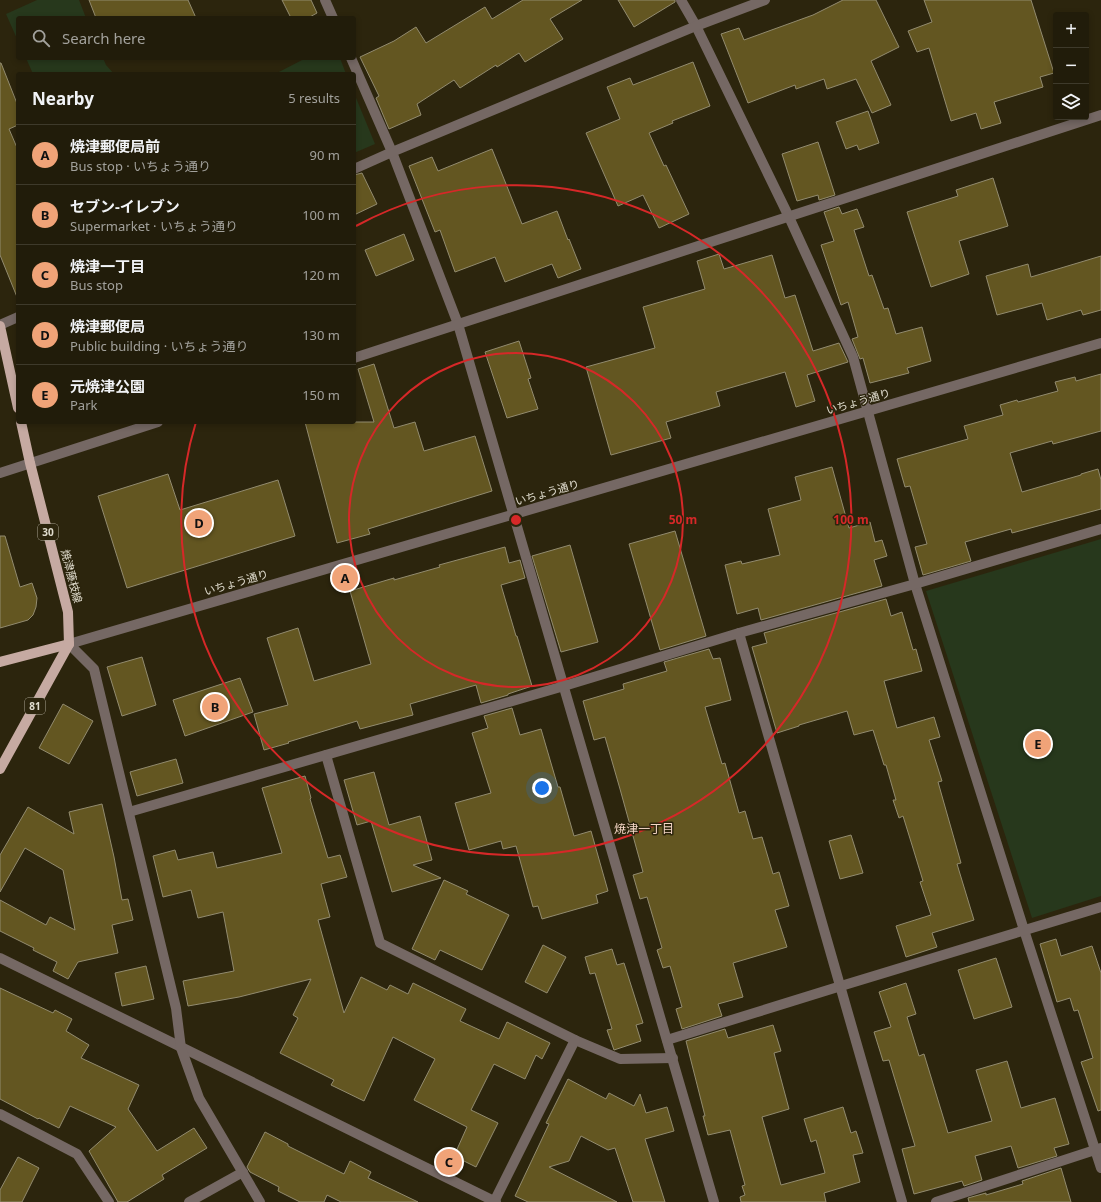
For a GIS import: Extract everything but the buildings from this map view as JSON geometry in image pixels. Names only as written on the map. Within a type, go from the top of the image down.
[{"type":"main road","points":[[0,326],[16,399]]},
{"type":"main road","name":"焼津藤枝線","points":[[21,424],[30,464],[68,612],[69,644]]},
{"type":"main road","name":"いちょう通り","points":[[0,662],[69,644]]},
{"type":"main road","name":"81","points":[[0,769],[69,644]]},
{"type":"street","points":[[325,0],[332,16]]},
{"type":"street","points":[[680,0],[696,26],[789,217],[853,357],[914,584],[1024,930],[1098,1149],[1101,1168]]},
{"type":"street","points":[[356,168],[696,26],[765,0]]},
{"type":"street","points":[[351,60],[392,152],[458,324],[714,1202]]},
{"type":"street","points":[[356,357],[1101,115]]},
{"type":"street","points":[[0,326],[16,318]]},
{"type":"street","name":"いちょう通り","points":[[69,644],[1101,343]]},
{"type":"street","points":[[0,473],[152,424]]},
{"type":"street","points":[[129,812],[564,686],[739,633],[914,584],[1101,528]]},
{"type":"street","points":[[739,633],[902,1202]]},
{"type":"street","points":[[69,644],[94,669],[176,1008],[182,1048],[199,1098],[260,1202]]},
{"type":"street","points":[[326,755],[380,943],[575,1040],[620,1059],[672,1058]]},
{"type":"street","points":[[667,1040],[1101,907]]},
{"type":"street","points":[[0,958],[495,1202],[575,1040]]},
{"type":"street","points":[[0,1114],[77,1154],[109,1202]]},
{"type":"street","points":[[936,1202],[1098,1149]]},
{"type":"street","points":[[189,1202],[243,1172]]},
{"type":"green space","points":[[37,0],[79,0],[85,16],[16,16],[16,36],[6,14]]},
{"type":"green space","points":[[27,60],[104,60],[112,72],[32,72]]},
{"type":"green space","points":[[302,60],[341,60],[345,72],[279,72]]},
{"type":"green space","points":[[356,98],[375,144],[356,152]]},
{"type":"green space","points":[[1101,539],[1101,896],[1032,918],[926,591]]},
{"type":"place","name":"焼津郵便局","points":[[199,523]]},
{"type":"place","name":"焼津郵便局前","points":[[345,578]]},
{"type":"place","name":"セブン-イレブン","points":[[215,707]]},
{"type":"place","name":"元焼津公園","points":[[1038,744]]},
{"type":"place","name":"焼津一丁目","points":[[449,1162]]},
{"type":"district","name":"焼津一丁目","points":[[644,828]]}]
